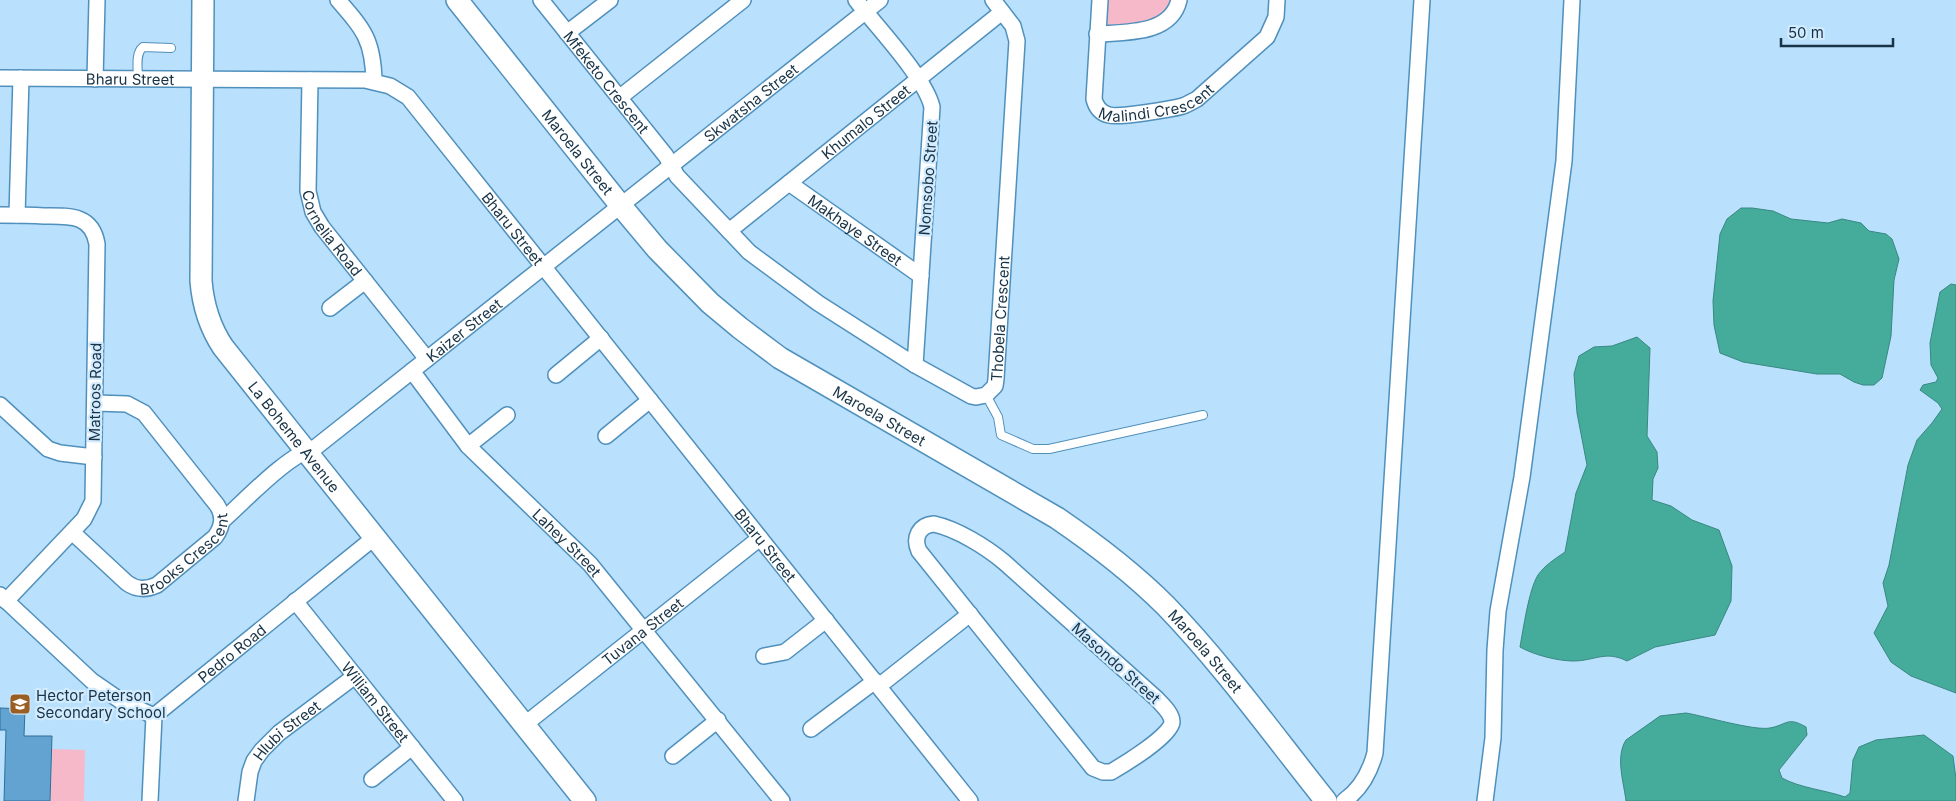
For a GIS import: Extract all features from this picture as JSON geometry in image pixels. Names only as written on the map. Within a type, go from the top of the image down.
[{"type":"street","points":[[95,79],[97,0]]},
{"type":"street","name":"La Boheme Avenue","points":[[203,0],[201,280],[204,306],[212,328],[223,347],[585,801]]},
{"type":"street","points":[[338,0],[360,25],[368,40],[372,53],[374,81]]},
{"type":"street","name":"Maroela Street","points":[[457,0],[621,206],[683,277],[710,303],[762,345],[798,369],[1057,518],[1090,540],[1166,606],[1200,644],[1326,801]]},
{"type":"street","name":"Mfeketo Crescent","points":[[541,0],[666,156],[671,166]]},
{"type":"street","points":[[568,33],[610,0]]},
{"type":"street","points":[[619,98],[743,0]]},
{"type":"street","name":"Nomsobo Street","points":[[856,0],[919,79],[930,99],[932,107],[916,365]]},
{"type":"street","name":"Skwatsha Street","points":[[621,206],[880,0]]},
{"type":"street","name":"Malindi Crescent","points":[[1100,0],[1094,93],[1095,104],[1106,114],[1114,116],[1173,108],[1182,106],[1197,98],[1263,42],[1274,26],[1277,0]]},
{"type":"street","points":[[1098,34],[1138,31],[1154,27],[1173,14],[1179,0]]},
{"type":"street","points":[[1344,801],[1357,790],[1366,777],[1375,753],[1422,0]]},
{"type":"street","points":[[1485,801],[1494,738],[1495,650],[1498,611],[1522,477],[1564,161],[1572,0]]},
{"type":"street","name":"Khumalo Street","points":[[729,231],[919,79],[998,6]]},
{"type":"street","name":"Thobela Crescent","points":[[671,166],[676,176],[749,252],[818,304],[916,365],[971,396],[986,395],[995,386],[996,380],[1017,41],[1013,26],[998,6]]},
{"type":"street","name":"Bharu Street","points":[[0,78],[374,81],[398,90],[416,105],[970,801]]},
{"type":"street","points":[[17,215],[21,78]]},
{"type":"street","name":"Cornelia Road","points":[[310,80],[308,191],[313,212],[322,227],[427,359]]},
{"type":"street","name":"Makhaye Street","points":[[789,183],[921,276]]},
{"type":"street","name":"Kaizer Street","points":[[222,521],[292,459],[306,450],[316,447],[621,206]]},
{"type":"street","name":"Matroos Road","points":[[0,215],[76,217],[88,225],[95,237],[94,494],[91,507],[84,519],[72,532],[3,598]]},
{"type":"street","points":[[330,308],[365,281]]},
{"type":"street","points":[[556,376],[601,338]]},
{"type":"street","name":"Lahey Street","points":[[412,371],[468,446],[590,564],[782,801]]},
{"type":"street","points":[[606,436],[650,400]]},
{"type":"street","name":"Brooks Crescent","points":[[72,532],[127,583],[136,588],[147,588],[157,585],[215,537],[219,532],[222,521],[217,504],[144,413],[127,404],[95,403]]},
{"type":"street","points":[[0,405],[48,449],[60,453],[94,457]]},
{"type":"street","points":[[468,446],[507,415]]},
{"type":"street","name":"Masondo Street","points":[[934,524],[950,530],[988,550],[1004,562],[1157,699],[1170,716],[1172,722],[1169,730],[1111,772],[1096,770],[970,614],[919,551],[917,536],[924,526],[934,524]]},
{"type":"street","name":"Pedro Road","points":[[154,716],[375,537]]},
{"type":"street","name":"Tuvana Street","points":[[524,725],[760,538]]},
{"type":"street","points":[[3,598],[92,682],[121,701],[154,716],[150,801]]},
{"type":"street","name":"William Street","points":[[295,601],[455,801]]},
{"type":"street","points":[[811,729],[877,684],[970,614]]},
{"type":"street","points":[[764,656],[785,652],[826,620]]},
{"type":"street","name":"Hlubi Street","points":[[246,801],[250,772],[254,761],[262,750],[280,733],[355,676]]},
{"type":"street","points":[[673,756],[718,720]]},
{"type":"street","points":[[372,779],[412,747]]},
{"type":"lane","points":[[138,79],[138,54],[140,49],[143,47],[171,48]]},
{"type":"lane","points":[[986,395],[998,417],[1001,435],[1033,449],[1049,448],[1203,415]]},
{"type":"shaded area","points":[[1106,0],[1173,0],[1165,14],[1146,24],[1110,26],[1105,21]]},
{"type":"shaded area","points":[[1741,208],[1773,211],[1791,219],[1828,223],[1842,219],[1861,223],[1869,231],[1886,234],[1892,239],[1899,259],[1894,280],[1891,336],[1882,378],[1874,385],[1863,385],[1840,374],[1817,374],[1743,362],[1720,353],[1714,325],[1713,301],[1720,234],[1727,219]]},
{"type":"shaded area","points":[[1951,284],[1956,285],[1956,693],[1911,676],[1891,662],[1874,633],[1888,606],[1883,583],[1889,565],[1908,465],[1917,440],[1942,409],[1938,403],[1920,390],[1923,385],[1936,382],[1938,378],[1931,365],[1930,343],[1940,292]]},
{"type":"shaded area","points":[[1637,337],[1650,348],[1647,436],[1657,452],[1658,468],[1653,479],[1652,500],[1671,506],[1692,520],[1719,530],[1732,566],[1731,601],[1715,635],[1655,647],[1627,661],[1612,656],[1581,661],[1553,659],[1520,647],[1529,599],[1535,581],[1547,565],[1565,552],[1576,493],[1587,465],[1577,413],[1574,374],[1579,356],[1594,347],[1612,346]]},
{"type":"shaded area","points":[[1686,713],[1753,727],[1770,728],[1787,722],[1795,722],[1806,727],[1807,735],[1779,770],[1782,778],[1845,797],[1850,793],[1853,760],[1859,747],[1876,740],[1924,735],[1953,756],[1956,801],[1626,801],[1622,778],[1621,754],[1626,740],[1660,716]]},
{"type":"shaded area","points":[[52,749],[85,750],[84,801],[50,801]]},
{"type":"building","points":[[0,708],[25,709],[24,736],[52,736],[50,801],[4,801],[6,730],[0,730]]},
{"type":"place","name":"Hector Peterson Secondary School","points":[[20,704]]}]
